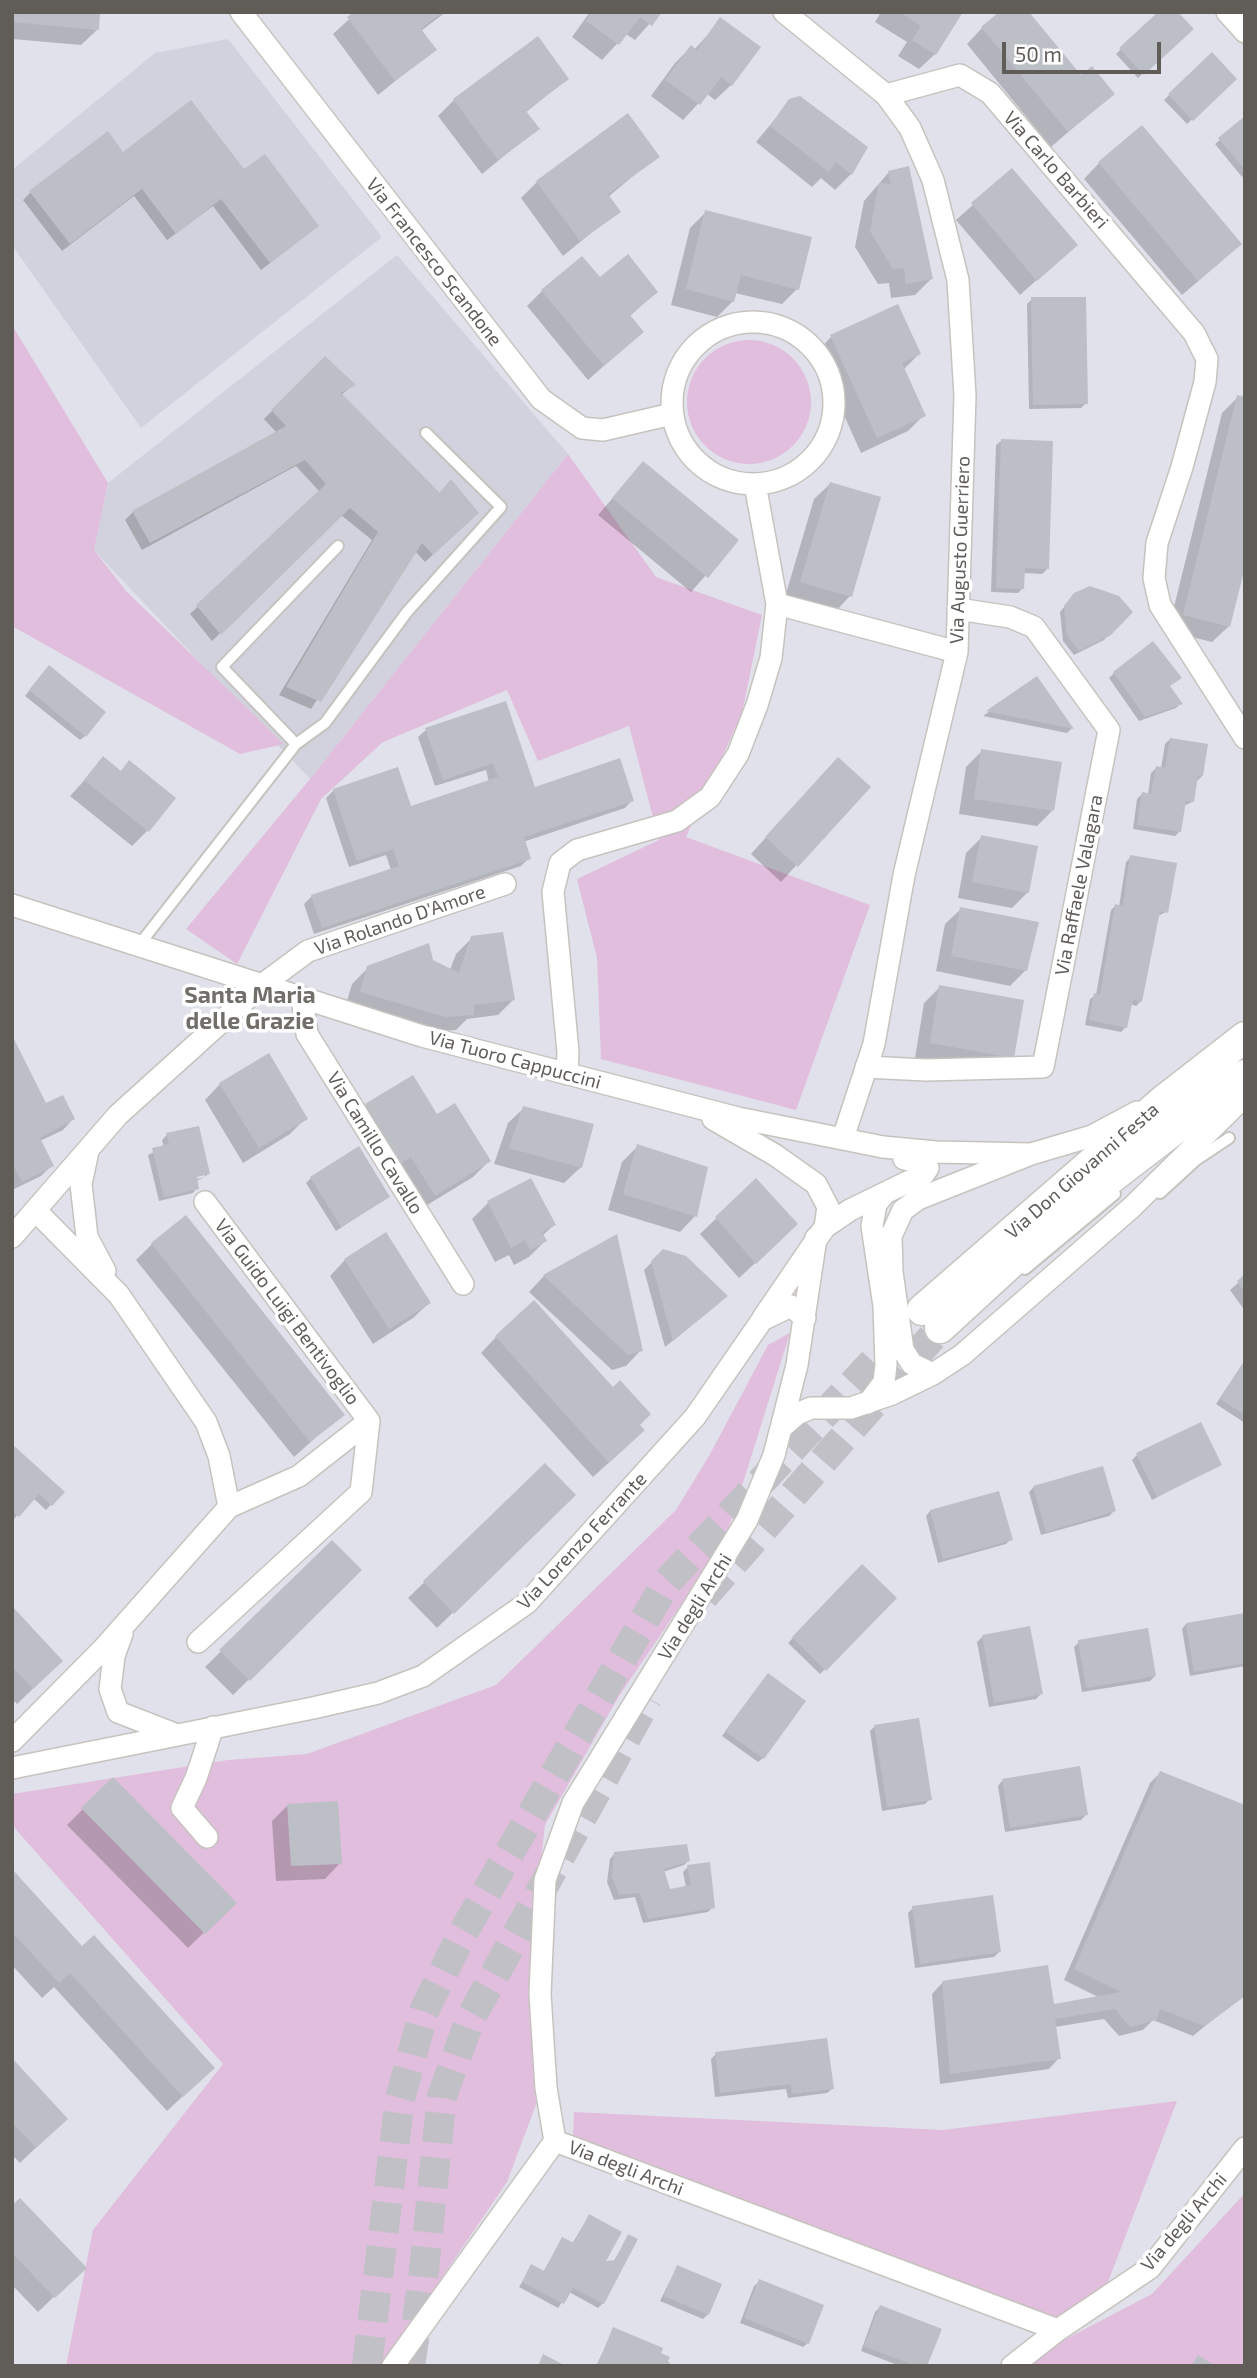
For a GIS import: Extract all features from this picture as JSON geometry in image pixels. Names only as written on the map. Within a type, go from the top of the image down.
[{"type":"main road","name":"Via Don Giovanni Festa","points":[[1245,1037],[1164,1100],[931,1319],[971,1300],[1062,1216],[1245,1075]]},
{"type":"street","name":"Via Francesco Scandone","points":[[241,12],[541,399],[582,428],[603,430],[672,414]]},
{"type":"street","name":"Via Augusto Guerriero","points":[[784,12],[886,95],[910,128],[933,180],[958,280],[965,396],[957,652],[904,875],[874,1044],[843,1138]]},
{"type":"street","points":[[1227,12],[1245,32]]},
{"type":"street","name":"Via Carlo Barbieri","points":[[886,95],[960,75],[990,93],[1194,333],[1207,359],[1205,382],[1182,467],[1157,543],[1154,578],[1160,605],[1170,623],[1245,738]]},
{"type":"street","points":[[753,321],[781,326],[805,340],[823,362],[833,388],[833,416],[824,443],[806,464],[782,479],[755,484],[721,477],[692,457],[679,437],[672,414],[673,387],[683,360],[701,339],[718,330],[753,321]]},
{"type":"street","points":[[567,1073],[568,1052],[553,892],[560,863],[577,850],[677,821],[710,797],[738,754],[771,658],[777,604],[755,484]]},
{"type":"street","points":[[777,604],[957,652]]},
{"type":"street","name":"Via Raffaele Valagara","points":[[866,1067],[926,1070],[1043,1067],[1109,730],[1034,627],[1010,617],[958,608]]},
{"type":"street","name":"Via Rolando D'Amore","points":[[12,1237],[118,1115],[262,985],[308,951],[505,884]]},
{"type":"street","name":"Via Tuoro Cappuccini","points":[[12,905],[422,1036],[688,1105],[883,1147],[936,1152],[1031,1154]]},
{"type":"street","name":"Via Camillo Cavallo","points":[[302,998],[307,1034],[463,1284]]},
{"type":"street","points":[[781,1428],[804,1411],[828,1407],[851,1408],[868,1403],[933,1374],[962,1355],[1131,1208],[1245,1096]]},
{"type":"street","points":[[933,1374],[912,1364],[904,1350],[892,1272],[891,1236],[903,1210],[918,1199],[1031,1154],[1091,1136],[1164,1100]]},
{"type":"street","name":"Via degli Archi","points":[[688,1105],[775,1155],[816,1184],[828,1207],[797,1365],[767,1475],[747,1520],[573,1804],[545,1880],[540,1994],[546,2088],[555,2141],[1058,2330],[1150,2268],[1245,2148]]},
{"type":"street","points":[[12,1741],[127,1622],[229,1507],[219,1456],[206,1422],[119,1295],[87,1237],[80,1184],[89,1146]]},
{"type":"street","points":[[821,1233],[885,1193],[924,1174],[928,1165],[900,1158],[883,1147]]},
{"type":"street","points":[[868,1403],[884,1382],[886,1365],[884,1307],[872,1226],[876,1204],[885,1193]]},
{"type":"street","name":"Via Guido Luigi Bentivoglio","points":[[198,1642],[361,1492],[369,1421],[205,1202]]},
{"type":"street","points":[[36,1212],[119,1295]]},
{"type":"street","name":"Via Lorenzo Ferrante","points":[[12,1768],[377,1693],[423,1676],[527,1603],[695,1417],[821,1233]]},
{"type":"street","points":[[762,1320],[791,1306],[805,1318]]},
{"type":"street","points":[[797,1365],[810,1394],[828,1407]]},
{"type":"street","name":"Via Guido Luigi Bentivoglio","points":[[229,1507],[299,1476],[369,1421]]},
{"type":"street","points":[[127,1622],[114,1656],[110,1689],[118,1712],[174,1734]]},
{"type":"street","points":[[207,1837],[182,1808],[196,1778],[213,1727]]},
{"type":"street","points":[[393,2366],[555,2141]]},
{"type":"street","points":[[1012,2366],[1058,2330]]},
{"type":"lane","points":[[139,946],[296,744],[325,723],[407,612],[502,508],[426,433]]},
{"type":"lane","points":[[296,744],[222,667],[338,547]]},
{"type":"lane","points":[[1144,1168],[1174,1143],[1206,1133]]},
{"type":"lane","points":[[1087,1245],[1136,1216],[1196,1160],[1229,1138]]},
{"type":"lane","points":[[971,1300],[1024,1270],[1124,1185]]},
{"type":"shaded area","points":[[228,39],[382,237],[141,428],[12,245],[12,170],[155,53]]},
{"type":"shaded area","points":[[397,255],[568,454],[310,779],[94,550],[108,483]]},
{"type":"shaded area","points":[[12,325],[108,483],[94,550],[126,591],[284,744],[240,754],[12,626]]},
{"type":"shaded area","points":[[749,340],[773,344],[793,358],[807,378],[811,402],[807,426],[793,446],[773,460],[749,464],[725,460],[705,446],[691,426],[687,402],[691,378],[705,358],[725,344]]},
{"type":"shaded area","points":[[568,454],[656,577],[762,615],[742,713],[686,837],[870,905],[796,1110],[601,1059],[597,958],[577,879],[659,840],[629,726],[538,761],[507,690],[383,742],[321,799],[237,964],[186,929],[310,779]]},
{"type":"shaded area","points":[[790,1333],[725,1540],[619,1696],[545,1825],[533,1934],[537,2102],[507,2182],[387,2358],[376,2366],[66,2366],[93,2230],[223,2064],[12,1825],[12,1794],[228,1760],[307,1754],[496,1685],[676,1510],[709,1456],[768,1345]]},
{"type":"shaded area","points":[[1177,2101],[1108,2282],[1057,2318],[573,2140],[574,2112],[943,2130]]},
{"type":"shaded area","points":[[1245,2193],[1245,2366],[1014,2366],[1152,2294]]},
{"type":"building","points":[[12,12],[100,12],[99,30],[12,22]]},
{"type":"building","points":[[354,12],[443,12],[421,29],[437,50],[395,81],[347,17]]},
{"type":"building","points":[[592,12],[662,12],[652,26],[640,17],[619,45],[586,21]]},
{"type":"building","points":[[900,12],[963,12],[936,55],[912,40],[921,26]]},
{"type":"building","points":[[999,12],[1029,12],[1081,75],[1092,66],[1115,94],[1068,132],[981,27]]},
{"type":"building","points":[[1158,12],[1178,12],[1194,29],[1144,75],[1119,48]]},
{"type":"building","points":[[720,17],[761,47],[732,86],[721,77],[700,105],[665,80],[691,45],[697,50]]},
{"type":"building","points":[[538,36],[569,79],[526,111],[540,129],[498,160],[453,99]]},
{"type":"building","points":[[1212,52],[1237,79],[1193,121],[1168,94]]},
{"type":"building","points":[[800,96],[868,147],[852,175],[836,162],[829,172],[770,126],[789,99]]},
{"type":"building","points":[[191,100],[244,169],[265,154],[319,226],[270,263],[221,199],[176,234],[142,189],[70,244],[29,191],[108,131],[123,152]]},
{"type":"building","points":[[628,113],[660,157],[608,194],[621,212],[580,241],[536,181]]},
{"type":"building","points":[[1245,116],[1245,170],[1218,138]]},
{"type":"building","points":[[1142,125],[1242,244],[1198,281],[1098,162]]},
{"type":"building","points":[[909,166],[933,279],[906,284],[904,268],[893,269],[870,231],[879,183],[891,184],[888,171]]},
{"type":"building","points":[[1012,168],[1078,245],[1037,281],[971,203]]},
{"type":"building","points":[[705,210],[812,237],[799,290],[741,275],[734,302],[686,289]]},
{"type":"building","points":[[628,254],[658,292],[630,315],[644,332],[604,366],[541,290],[582,256],[600,277]]},
{"type":"building","points":[[1031,297],[1086,297],[1088,404],[1033,405]]},
{"type":"building","points":[[898,304],[921,354],[902,363],[926,416],[877,438],[830,335]]},
{"type":"building","points":[[325,356],[356,385],[341,393],[440,493],[451,479],[479,513],[433,555],[422,543],[321,702],[286,687],[378,532],[350,508],[221,635],[196,605],[326,484],[305,460],[150,543],[132,511],[286,426],[271,410]]},
{"type":"building","points":[[1237,395],[1245,397],[1245,567],[1230,627],[1183,615]]},
{"type":"building","points":[[1001,439],[1053,441],[1049,569],[1025,568],[1024,589],[996,588]]},
{"type":"building","points":[[643,461],[739,540],[708,578],[612,498]]},
{"type":"building","points":[[830,482],[881,497],[852,597],[800,582]]},
{"type":"building","points":[[1090,586],[1119,596],[1133,612],[1111,635],[1079,651],[1067,635],[1064,606],[1074,593]]},
{"type":"building","points":[[1153,641],[1182,678],[1170,686],[1183,704],[1145,717],[1113,672]]},
{"type":"building","points":[[49,665],[106,712],[86,737],[29,690]]},
{"type":"building","points":[[1037,676],[1074,729],[986,711]]},
{"type":"building","points":[[506,701],[535,787],[620,758],[634,801],[524,837],[531,859],[322,928],[311,895],[399,866],[393,849],[357,861],[333,789],[398,767],[411,806],[498,777],[493,763],[443,780],[425,728]]},
{"type":"building","points":[[1170,738],[1208,744],[1203,776],[1198,776],[1194,802],[1186,801],[1181,832],[1137,825],[1142,792],[1151,794],[1156,766],[1165,768]]},
{"type":"building","points":[[981,749],[1062,762],[1054,811],[974,799]]},
{"type":"building","points":[[103,756],[121,771],[129,760],[176,798],[149,832],[84,780]]},
{"type":"building","points":[[838,757],[871,787],[798,867],[765,837]]},
{"type":"building","points":[[981,835],[1038,846],[1029,893],[972,882]]},
{"type":"building","points":[[1130,855],[1177,863],[1168,913],[1160,911],[1142,1002],[1133,999],[1127,1028],[1089,1020],[1094,993],[1100,995],[1115,904],[1123,906]]},
{"type":"building","points":[[960,907],[1039,922],[1027,971],[951,956]]},
{"type":"building","points":[[503,932],[515,1000],[474,1005],[474,1015],[446,1017],[360,992],[367,966],[429,943],[433,960],[459,973],[471,936]]},
{"type":"building","points":[[939,985],[1024,1000],[1014,1058],[930,1043]]},
{"type":"building","points":[[12,1035],[46,1103],[63,1095],[75,1119],[40,1138],[54,1166],[22,1182],[12,1163]]},
{"type":"building","points":[[269,1053],[308,1119],[259,1148],[219,1083]]},
{"type":"building","points":[[413,1075],[437,1114],[455,1103],[491,1161],[435,1196],[411,1157],[401,1163],[365,1104]]},
{"type":"building","points":[[523,1106],[594,1124],[582,1168],[509,1148]]},
{"type":"building","points":[[199,1126],[210,1174],[197,1177],[199,1189],[164,1197],[152,1148],[169,1144],[166,1133]]},
{"type":"building","points":[[637,1144],[708,1167],[697,1217],[623,1194]]},
{"type":"building","points":[[359,1146],[390,1197],[341,1227],[310,1177]]},
{"type":"building","points":[[531,1178],[556,1225],[542,1232],[547,1241],[530,1250],[525,1240],[511,1248],[487,1201]]},
{"type":"building","points":[[756,1178],[798,1224],[756,1264],[715,1217]]},
{"type":"building","points":[[186,1215],[345,1415],[310,1442],[151,1243]]},
{"type":"building","points":[[386,1232],[431,1303],[389,1329],[344,1259]]},
{"type":"building","points":[[617,1234],[643,1351],[628,1355],[543,1275]]},
{"type":"building","points":[[663,1249],[686,1256],[728,1296],[673,1341],[651,1261]]},
{"type":"building","points":[[1245,1274],[1245,1293],[1237,1281]]},
{"type":"building","points":[[534,1300],[613,1387],[620,1380],[651,1414],[640,1425],[645,1430],[609,1463],[495,1336]]},
{"type":"building","points":[[1245,1360],[1245,1415],[1220,1399]]},
{"type":"building","points":[[1201,1422],[1222,1465],[1157,1497],[1136,1453]]},
{"type":"building","points":[[12,1444],[65,1492],[52,1506],[39,1494],[19,1517],[12,1511]]},
{"type":"building","points":[[545,1463],[576,1495],[454,1614],[423,1581]]},
{"type":"building","points":[[1103,1466],[1116,1511],[1046,1532],[1033,1486]]},
{"type":"building","points":[[999,1491],[1013,1540],[943,1559],[930,1510]]},
{"type":"building","points":[[332,1540],[362,1570],[250,1681],[219,1650]]},
{"type":"building","points":[[862,1564],[897,1598],[826,1671],[792,1637]]},
{"type":"building","points":[[12,1606],[63,1661],[33,1689],[12,1666]]},
{"type":"building","points":[[1245,1613],[1245,1663],[1194,1672],[1186,1623]]},
{"type":"building","points":[[1030,1626],[1043,1694],[994,1703],[982,1635]]},
{"type":"building","points":[[1148,1628],[1156,1676],[1086,1688],[1078,1640]]},
{"type":"building","points":[[768,1673],[806,1701],[764,1759],[725,1731]]},
{"type":"building","points":[[919,1718],[932,1800],[887,1807],[874,1725]]},
{"type":"building","points":[[1080,1766],[1088,1815],[1010,1828],[1002,1779]]},
{"type":"building","points":[[1160,1771],[1245,1805],[1245,1996],[1205,2026],[1160,2009],[1156,2020],[1130,2027],[1115,2009],[1055,2019],[1061,2059],[950,2074],[942,1981],[1048,1965],[1054,2004],[1121,1992],[1074,1969]]},
{"type":"building","points":[[113,1777],[237,1903],[205,1934],[81,1808]]},
{"type":"building","points":[[338,1801],[342,1864],[291,1866],[287,1804]]},
{"type":"building","points":[[687,1844],[690,1861],[664,1869],[670,1889],[691,1885],[687,1865],[710,1862],[715,1908],[648,1919],[640,1893],[619,1895],[612,1877],[614,1852]]},
{"type":"building","points":[[12,1869],[82,1946],[94,1935],[215,2068],[183,2097],[70,1973],[59,1983],[12,1932]]},
{"type":"building","points":[[993,1895],[1001,1952],[920,1964],[912,1906]]},
{"type":"building","points":[[827,2038],[834,2089],[792,2094],[791,2084],[720,2093],[715,2052]]},
{"type":"building","points":[[12,2058],[68,2119],[36,2148],[12,2122]]},
{"type":"building","points":[[20,2198],[87,2268],[55,2298],[12,2253],[12,2205]]},
{"type":"building","points":[[589,2214],[622,2232],[606,2261],[615,2260],[628,2234],[638,2239],[604,2304],[573,2288],[564,2304],[522,2282],[531,2264],[544,2271],[562,2237],[574,2243]]},
{"type":"building","points":[[677,2265],[722,2284],[709,2315],[664,2296]]},
{"type":"building","points":[[759,2279],[824,2305],[809,2344],[744,2318]]},
{"type":"building","points":[[880,2305],[942,2329],[927,2366],[916,2366],[864,2346]]},
{"type":"building","points":[[613,2327],[663,2348],[661,2353],[670,2357],[668,2361],[672,2366],[597,2366]]},
{"type":"building","points":[[543,2354],[566,2366],[538,2366]]},
{"type":"building","points":[[1198,2355],[1215,2366],[1191,2366]]},
{"type":"tunnel","points":[[367,2366],[400,2099],[424,2011],[461,1936],[666,1583],[922,1310]]},
{"type":"tunnel","points":[[704,1596],[940,1328]]},
{"type":"tunnel","points":[[410,2366],[423,2280],[442,2096],[471,2017],[648,1698]]},
{"type":"district","name":"Santa Maria delle Grazie","points":[[250,1008]]}]
